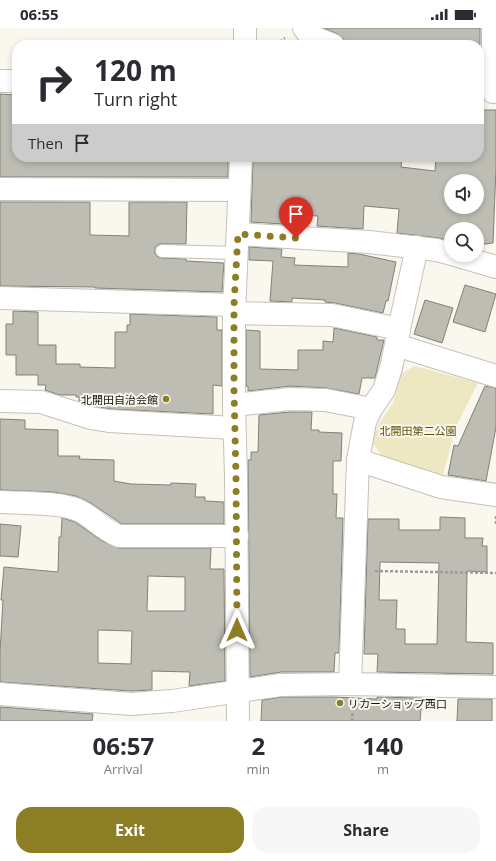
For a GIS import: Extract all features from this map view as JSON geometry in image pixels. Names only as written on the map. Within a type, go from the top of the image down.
[{"type":"street","points":[[245,28],[245,40]]},
{"type":"street","points":[[304,28],[310,36],[320,40]]},
{"type":"street","points":[[489,92],[493,28]]},
{"type":"street","points":[[0,81],[12,81]]},
{"type":"street","points":[[238,721],[234,309],[241,162]]},
{"type":"street","points":[[0,189],[239,190]]},
{"type":"street","points":[[237,243],[369,242],[444,252]]},
{"type":"street","points":[[350,684],[358,460],[365,422],[371,409],[384,390],[391,368],[417,248]]},
{"type":"street","points":[[479,262],[496,267]]},
{"type":"street","points":[[0,298],[332,315],[398,337],[496,376]]},
{"type":"street","points":[[234,404],[290,399],[326,400],[371,409]]},
{"type":"street","points":[[0,401],[41,402],[90,418],[109,421],[234,428]]},
{"type":"street","points":[[358,460],[441,487],[496,495]]},
{"type":"street","points":[[0,502],[65,505],[80,510],[108,532],[119,536],[237,536]]},
{"type":"street","points":[[0,694],[130,704],[172,701],[281,685],[350,684],[496,687]]},
{"type":"lane","points":[[162,251],[237,243]]},
{"type":"path","points":[[354,570],[496,573]]},
{"type":"green space","name":"北開田第二公園","points":[[415,366],[478,383],[456,427],[443,475],[383,457],[372,442],[378,425],[393,403],[402,373]]},
{"type":"building","points":[[324,28],[480,28],[480,40],[344,40],[338,34]]},
{"type":"building","points":[[0,94],[12,95],[12,162],[228,162],[228,177],[0,177]]},
{"type":"building","points":[[484,110],[496,110],[496,168],[493,243],[484,244],[484,222],[444,222],[444,239],[397,233],[399,209],[364,206],[363,229],[317,226],[318,216],[283,214],[283,224],[251,222],[253,162],[402,162],[401,167],[435,171],[436,162],[484,162]]},
{"type":"building","points":[[0,202],[90,202],[90,235],[129,236],[129,202],[187,202],[186,244],[159,244],[155,247],[155,254],[162,258],[224,263],[222,292],[95,287],[0,286]]},
{"type":"building","points":[[249,247],[282,249],[281,257],[295,258],[294,265],[348,267],[348,253],[396,262],[388,301],[386,301],[383,313],[325,302],[325,300],[292,298],[292,302],[270,301],[273,261],[249,260]]},
{"type":"building","points":[[465,285],[496,294],[485,332],[453,322]]},
{"type":"building","points":[[425,300],[453,308],[442,343],[414,334]]},
{"type":"building","points":[[13,311],[38,312],[38,345],[56,345],[56,364],[80,364],[80,367],[115,368],[115,332],[127,332],[127,325],[130,325],[130,314],[217,317],[217,330],[222,330],[222,386],[213,385],[213,414],[110,409],[79,401],[79,397],[76,397],[76,395],[60,395],[45,390],[46,385],[38,385],[38,375],[16,375],[16,355],[6,355],[6,324],[13,324]]},
{"type":"building","points":[[334,328],[377,337],[377,340],[384,340],[375,378],[362,378],[359,394],[326,388],[290,386],[248,391],[248,386],[246,386],[246,330],[260,331],[260,369],[298,370],[298,350],[323,350],[323,341],[333,342]]},
{"type":"building","points":[[485,386],[496,388],[496,427],[486,481],[448,475],[454,445],[458,446]]},
{"type":"building","points":[[290,412],[312,412],[311,430],[319,430],[319,432],[342,433],[341,461],[333,461],[333,494],[337,494],[336,518],[343,518],[339,653],[335,653],[334,672],[281,672],[250,677],[248,460],[251,460],[251,452],[258,452],[259,415]]},
{"type":"building","points":[[0,419],[25,420],[25,429],[58,430],[58,456],[80,456],[79,459],[114,460],[114,481],[131,484],[196,484],[195,497],[205,497],[205,501],[224,502],[224,524],[122,524],[91,503],[76,496],[54,492],[0,490]]},
{"type":"building","points":[[440,517],[465,518],[465,538],[483,538],[482,546],[487,546],[487,572],[467,571],[466,642],[493,643],[493,674],[377,672],[378,654],[364,654],[368,519],[399,519],[399,530],[440,530]],"holes":[[[380,562],[439,563],[437,644],[405,644],[405,629],[396,629],[397,600],[379,600]]]},
{"type":"building","points":[[62,518],[75,522],[102,541],[119,548],[211,548],[210,569],[224,569],[225,681],[189,686],[190,672],[152,671],[152,690],[131,691],[0,682],[3,600],[1,600],[4,567],[58,572],[59,537],[61,537]],"holes":[[[148,576],[185,577],[185,611],[147,611]],[[98,630],[132,631],[131,664],[98,663]]]},
{"type":"building","points":[[0,524],[21,526],[18,557],[0,556]]},
{"type":"building","points":[[282,697],[377,699],[377,697],[422,698],[420,721],[261,721],[262,700]]},
{"type":"building","points":[[458,699],[492,699],[492,721],[457,721]]},
{"type":"building","points":[[0,707],[93,714],[92,721],[0,721]]},
{"type":"place","name":"北開田自治会館","points":[[166,399]]},
{"type":"place","name":"リカーショップ西口","points":[[340,703]]},
{"type":"route","points":[[237,630],[234,305],[238,234],[296,238]]}]
